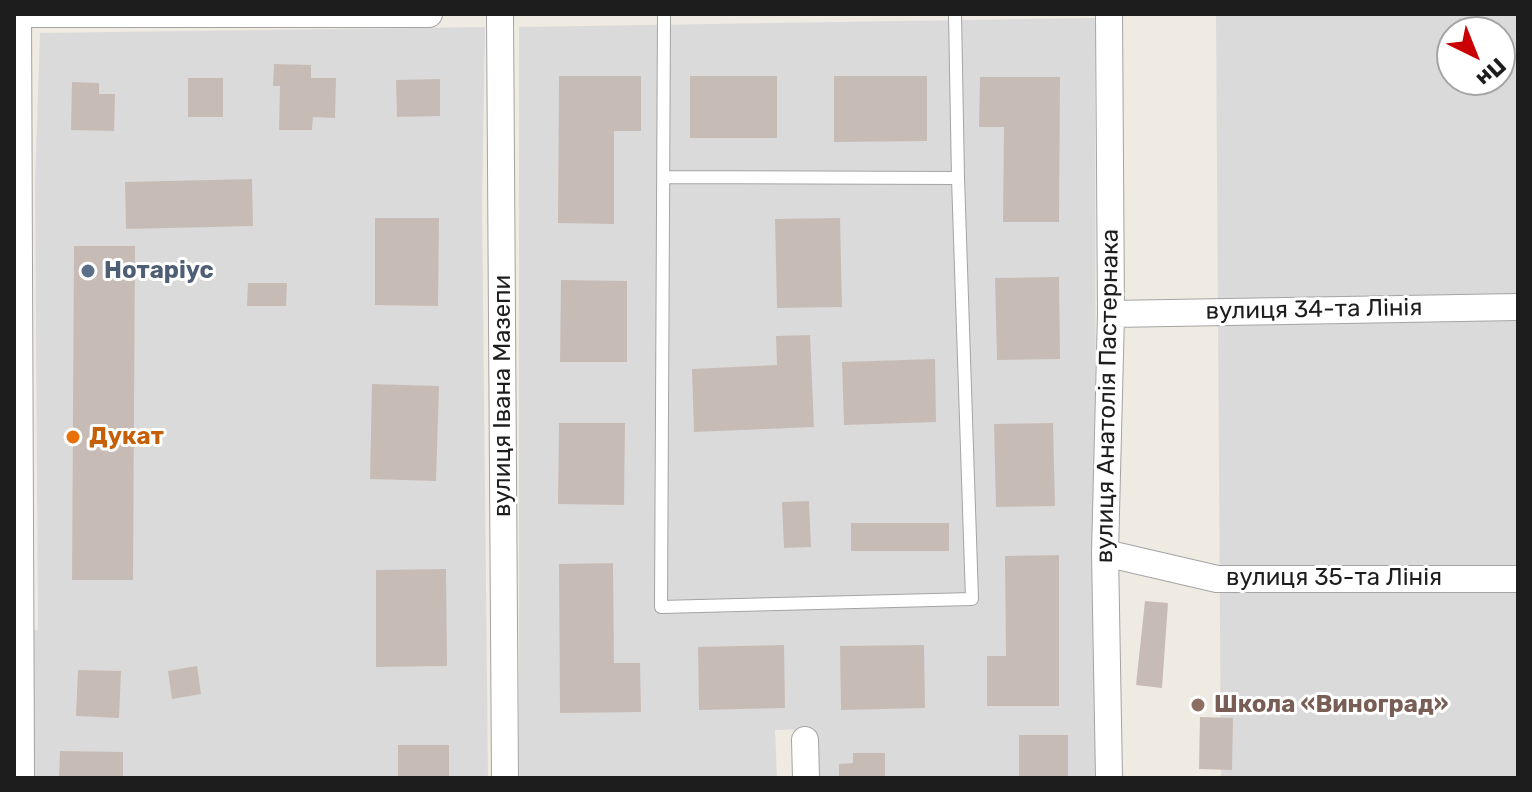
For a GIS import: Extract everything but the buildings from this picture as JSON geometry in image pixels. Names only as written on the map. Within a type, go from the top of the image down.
[{"type":"street","points":[[16,14],[16,462],[21,778]]},
{"type":"street","points":[[27,14],[429,14]]},
{"type":"street","name":"вулиця Івана Мазепи","points":[[500,14],[505,778]]},
{"type":"street","name":"вулиця Анатолія Пастернака","points":[[1109,14],[1111,314],[1105,553],[1109,778]]},
{"type":"street","name":"вулиця 34-та Лінія","points":[[1111,314],[1518,307]]},
{"type":"street","name":"вулиця 35-та Лінія","points":[[1105,553],[1217,579],[1518,579]]},
{"type":"street","points":[[805,740],[806,778]]},
{"type":"lane","points":[[664,14],[661,607],[972,599],[955,14]]},
{"type":"lane","points":[[665,177],[958,178]]},
{"type":"shaded area","points":[[1216,14],[1518,14],[1518,778],[1221,778]]},
{"type":"shaded area","points":[[1095,18],[1096,778],[816,778],[814,729],[775,730],[777,778],[519,778],[519,27]]},
{"type":"shaded area","points":[[485,27],[482,203],[488,778],[14,778],[14,630],[38,630],[35,183],[40,33]]},
{"type":"place","name":"Нотаріус","points":[[88,271]]},
{"type":"place","name":"Дукат","points":[[73,437]]},
{"type":"place","name":"Школа «Виноград»","points":[[1198,705]]}]
